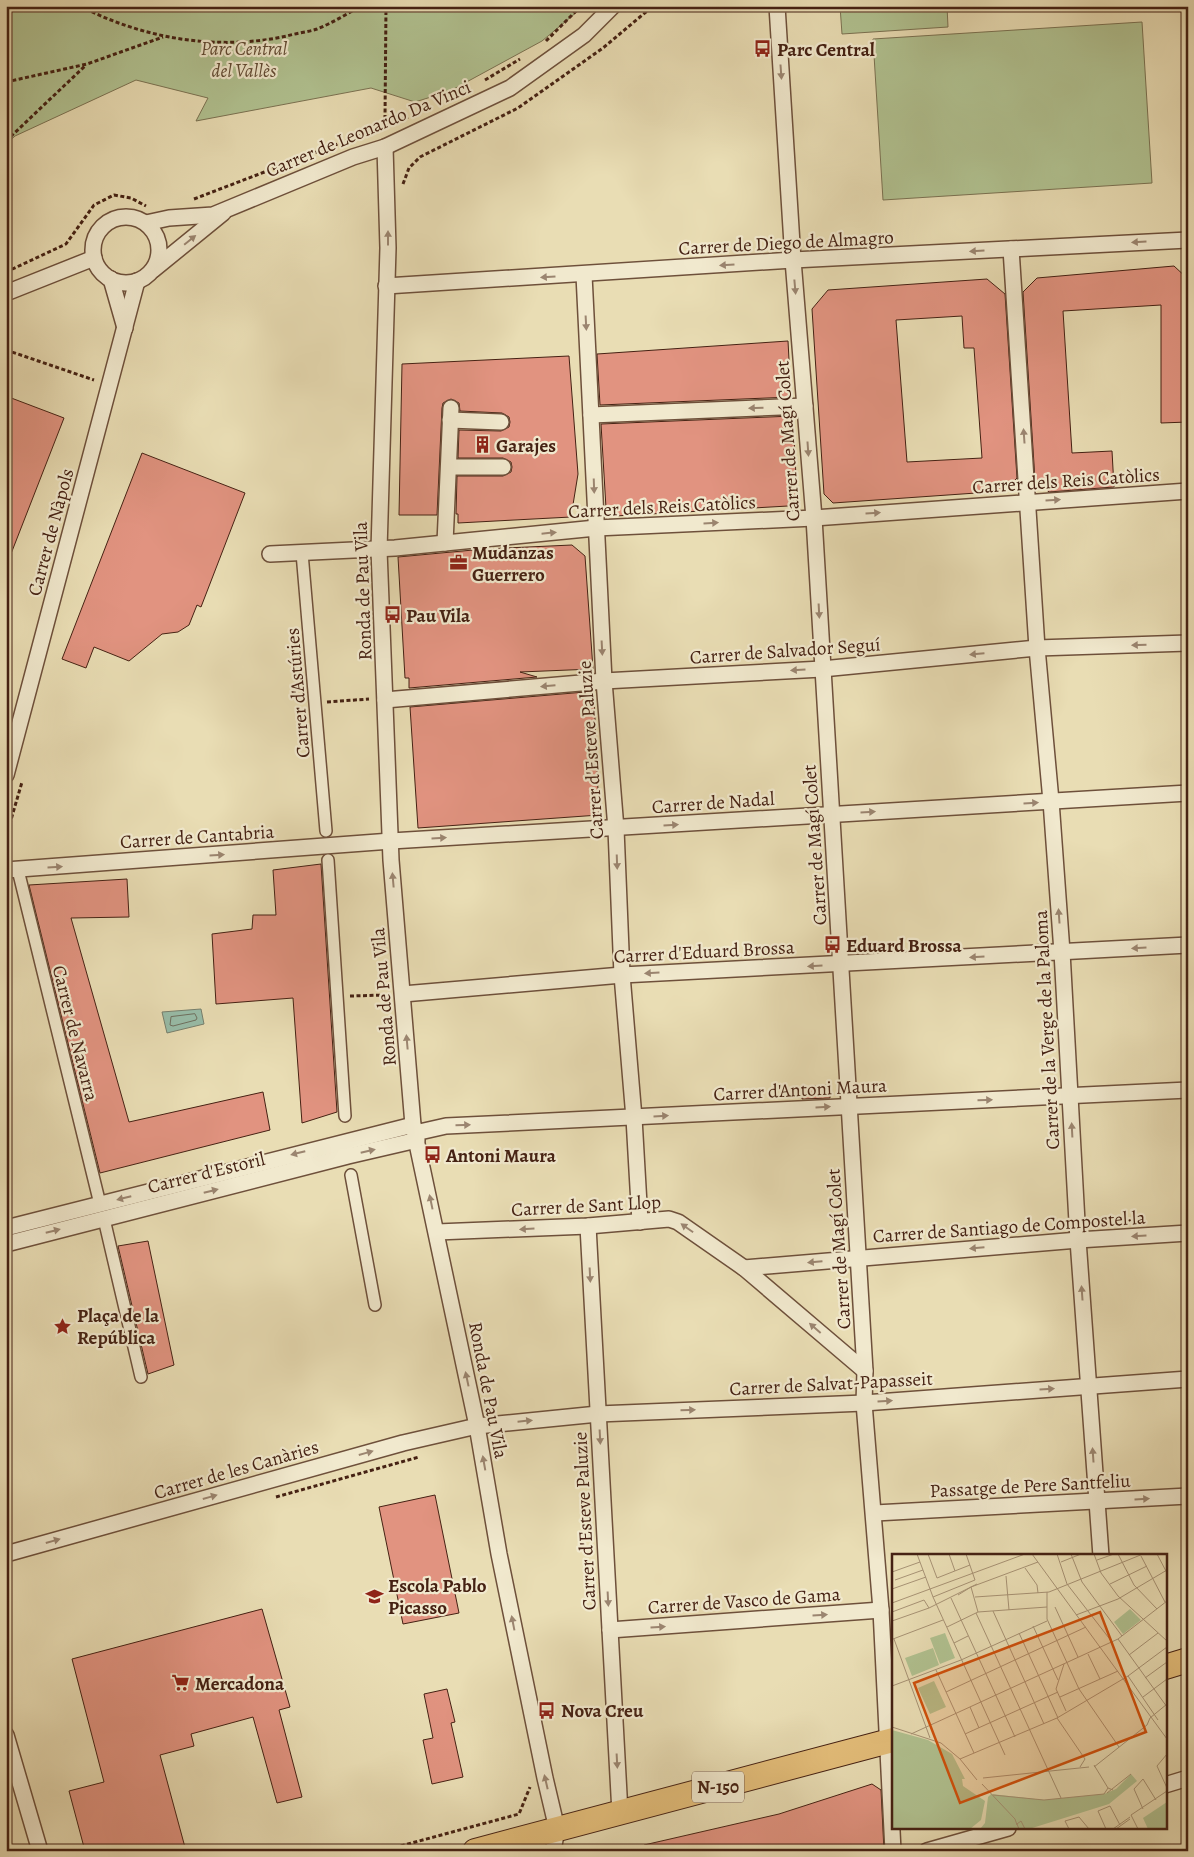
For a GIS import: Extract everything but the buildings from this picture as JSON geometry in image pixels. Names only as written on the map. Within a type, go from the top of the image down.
[{"type":"main road","points":[[1166,1667],[1188,1660]]},
{"type":"main road","name":"N-150","points":[[475,1851],[555,1840],[620,1813],[891,1740]]},
{"type":"street","name":"Carrer de Leonardo Da Vinci","points":[[146,223],[169,218],[213,215],[353,157],[385,147],[510,88],[584,35],[613,6]]},
{"type":"street","name":"Carrer de Magí Colet","points":[[777,6],[793,260],[814,518],[865,1371],[864,1403],[875,1513],[891,1740],[892,1796]]},
{"type":"street","name":"Ronda de Pau Vila","points":[[385,147],[388,231],[379,550],[390,841],[415,1133],[477,1426],[503,1573],[545,1778],[555,1840]]},
{"type":"street","name":"Carrer de Leonardo Da Vinci","points":[[152,271],[230,208]]},
{"type":"street","points":[[127,217],[146,223],[158,241],[157,262],[152,271],[137,281],[128,283],[110,279],[100,270],[94,258],[95,238],[108,222],[127,217]]},
{"type":"street","name":"Carrer de Diego de Almagro","points":[[386,286],[584,275],[793,260],[1188,240]]},
{"type":"street","name":"Carrer de la Verge de la Paloma","points":[[1011,249],[1037,648],[1062,952],[1078,1240],[1101,1554]]},
{"type":"street","points":[[6,293],[94,258]]},
{"type":"street","name":"Carrer d'Esteve Paluzie","points":[[584,275],[604,681],[616,829],[622,975],[634,1118],[640,1222]]},
{"type":"street","points":[[110,279],[125,328]]},
{"type":"street","name":"Carrer de Nàpols","points":[[6,775],[137,281]]},
{"type":"street","points":[[592,415],[805,406]]},
{"type":"street","points":[[445,543],[451,414],[501,422]]},
{"type":"street","points":[[448,467],[503,467]]},
{"type":"street","name":"Carrer dels Reis Catòlics","points":[[270,554],[379,550],[596,528],[814,518],[1188,491]]},
{"type":"street","name":"Carrer d'Astúries","points":[[302,553],[326,831]]},
{"type":"street","name":"Carrer de Salvador Seguí","points":[[385,700],[604,681],[822,669],[1037,648],[1188,643]]},
{"type":"street","name":"Carrer de Nadal","points":[[390,841],[616,829],[1188,792]]},
{"type":"street","name":"Carrer de Cantabria","points":[[12,870],[390,841]]},
{"type":"street","points":[[328,860],[345,1116]]},
{"type":"street","name":"Carrer de Navarra","points":[[12,870],[102,1212],[141,1376]]},
{"type":"street","name":"Carrer d'Eduard Brossa","points":[[403,994],[622,975],[1188,945]]},
{"type":"street","name":"Carrer d'Antoni Maura","points":[[415,1133],[446,1126],[1188,1090]]},
{"type":"street","name":"Carrer d'Estoril","points":[[6,1228],[102,1212],[348,1156],[415,1133]]},
{"type":"street","points":[[351,1175],[375,1305]]},
{"type":"street","name":"Carrer d'Estoril","points":[[6,1244],[102,1212]]},
{"type":"street","name":"Carrer de Sant Llop","points":[[437,1232],[588,1226],[669,1218],[678,1222],[744,1268],[865,1371]]},
{"type":"street","name":"Carrer d'Esteve Paluzie","points":[[588,1226],[620,1813]]},
{"type":"street","name":"Carrer de Santiago de Compostel·la","points":[[744,1268],[1078,1240],[1188,1233]]},
{"type":"street","name":"Carrer de Salvat-Papasseit","points":[[477,1426],[598,1414],[864,1403],[1188,1379]]},
{"type":"street","name":"Carrer de les Canàries","points":[[6,1554],[403,1443],[477,1426]]},
{"type":"street","name":"Passatge de Pere Santfeliu","points":[[875,1513],[1188,1496]]},
{"type":"street","name":"Carrer de Vasco de Gama","points":[[610,1630],[881,1610]]},
{"type":"street","points":[[6,1735],[40,1851]]},
{"type":"street","points":[[1166,1784],[1188,1778]]},
{"type":"street","name":"Carrer de Magí Colet","points":[[893,1830],[893,1851]]},
{"type":"street","points":[[927,1851],[1001,1830]]},
{"type":"path","points":[[80,6],[108,21],[164,37],[210,43],[260,42],[316,29],[361,6]]},
{"type":"path","points":[[385,119],[386,6]]},
{"type":"path","points":[[540,47],[581,6]]},
{"type":"path","points":[[402,190],[409,168],[420,157],[518,108],[603,48],[653,6]]},
{"type":"path","points":[[6,82],[87,64],[164,37]]},
{"type":"path","points":[[482,82],[523,57]]},
{"type":"path","points":[[6,140],[87,64]]},
{"type":"path","points":[[188,202],[410,116]]},
{"type":"path","points":[[6,272],[66,244],[94,205],[114,195],[131,198],[154,209]]},
{"type":"path","points":[[7,349],[94,380]]},
{"type":"path","points":[[315,702],[369,699]]},
{"type":"path","points":[[337,997],[387,995]]},
{"type":"path","points":[[6,1292],[9,1310],[6,1326]]},
{"type":"path","points":[[382,1851],[519,1814],[532,1782]]},
{"type":"path","points":[[503,1812],[504,1823]]},
{"type":"green space","name":"Parc Central del Vallès","points":[[6,6],[584,6],[542,41],[450,91],[415,102],[371,88],[196,121],[208,98],[136,80],[15,136],[6,144]]},
{"type":"green space","points":[[840,6],[947,6],[948,27],[842,34]]},
{"type":"green space","points":[[1142,22],[1152,183],[883,200],[873,39]]},
{"type":"water","points":[[201,1009],[204,1024],[167,1033],[162,1012]]},
{"type":"place","name":"Parc Central","points":[[763,49]]},
{"type":"place","name":"Garajes","points":[[482,445]]},
{"type":"place","name":"Mudanzas Guerrero","points":[[458,563]]},
{"type":"place","name":"Pau Vila","points":[[392,615]]},
{"type":"place","name":"Eduard Brossa","points":[[832,945]]},
{"type":"place","name":"Antoni Maura","points":[[432,1155]]},
{"type":"place","name":"Plaça de la República","points":[[63,1326]]},
{"type":"place","name":"Escola Pablo Picasso","points":[[374,1596]]},
{"type":"place","name":"Mercadona","points":[[181,1683]]},
{"type":"place","name":"Nova Creu","points":[[547,1710]]}]
